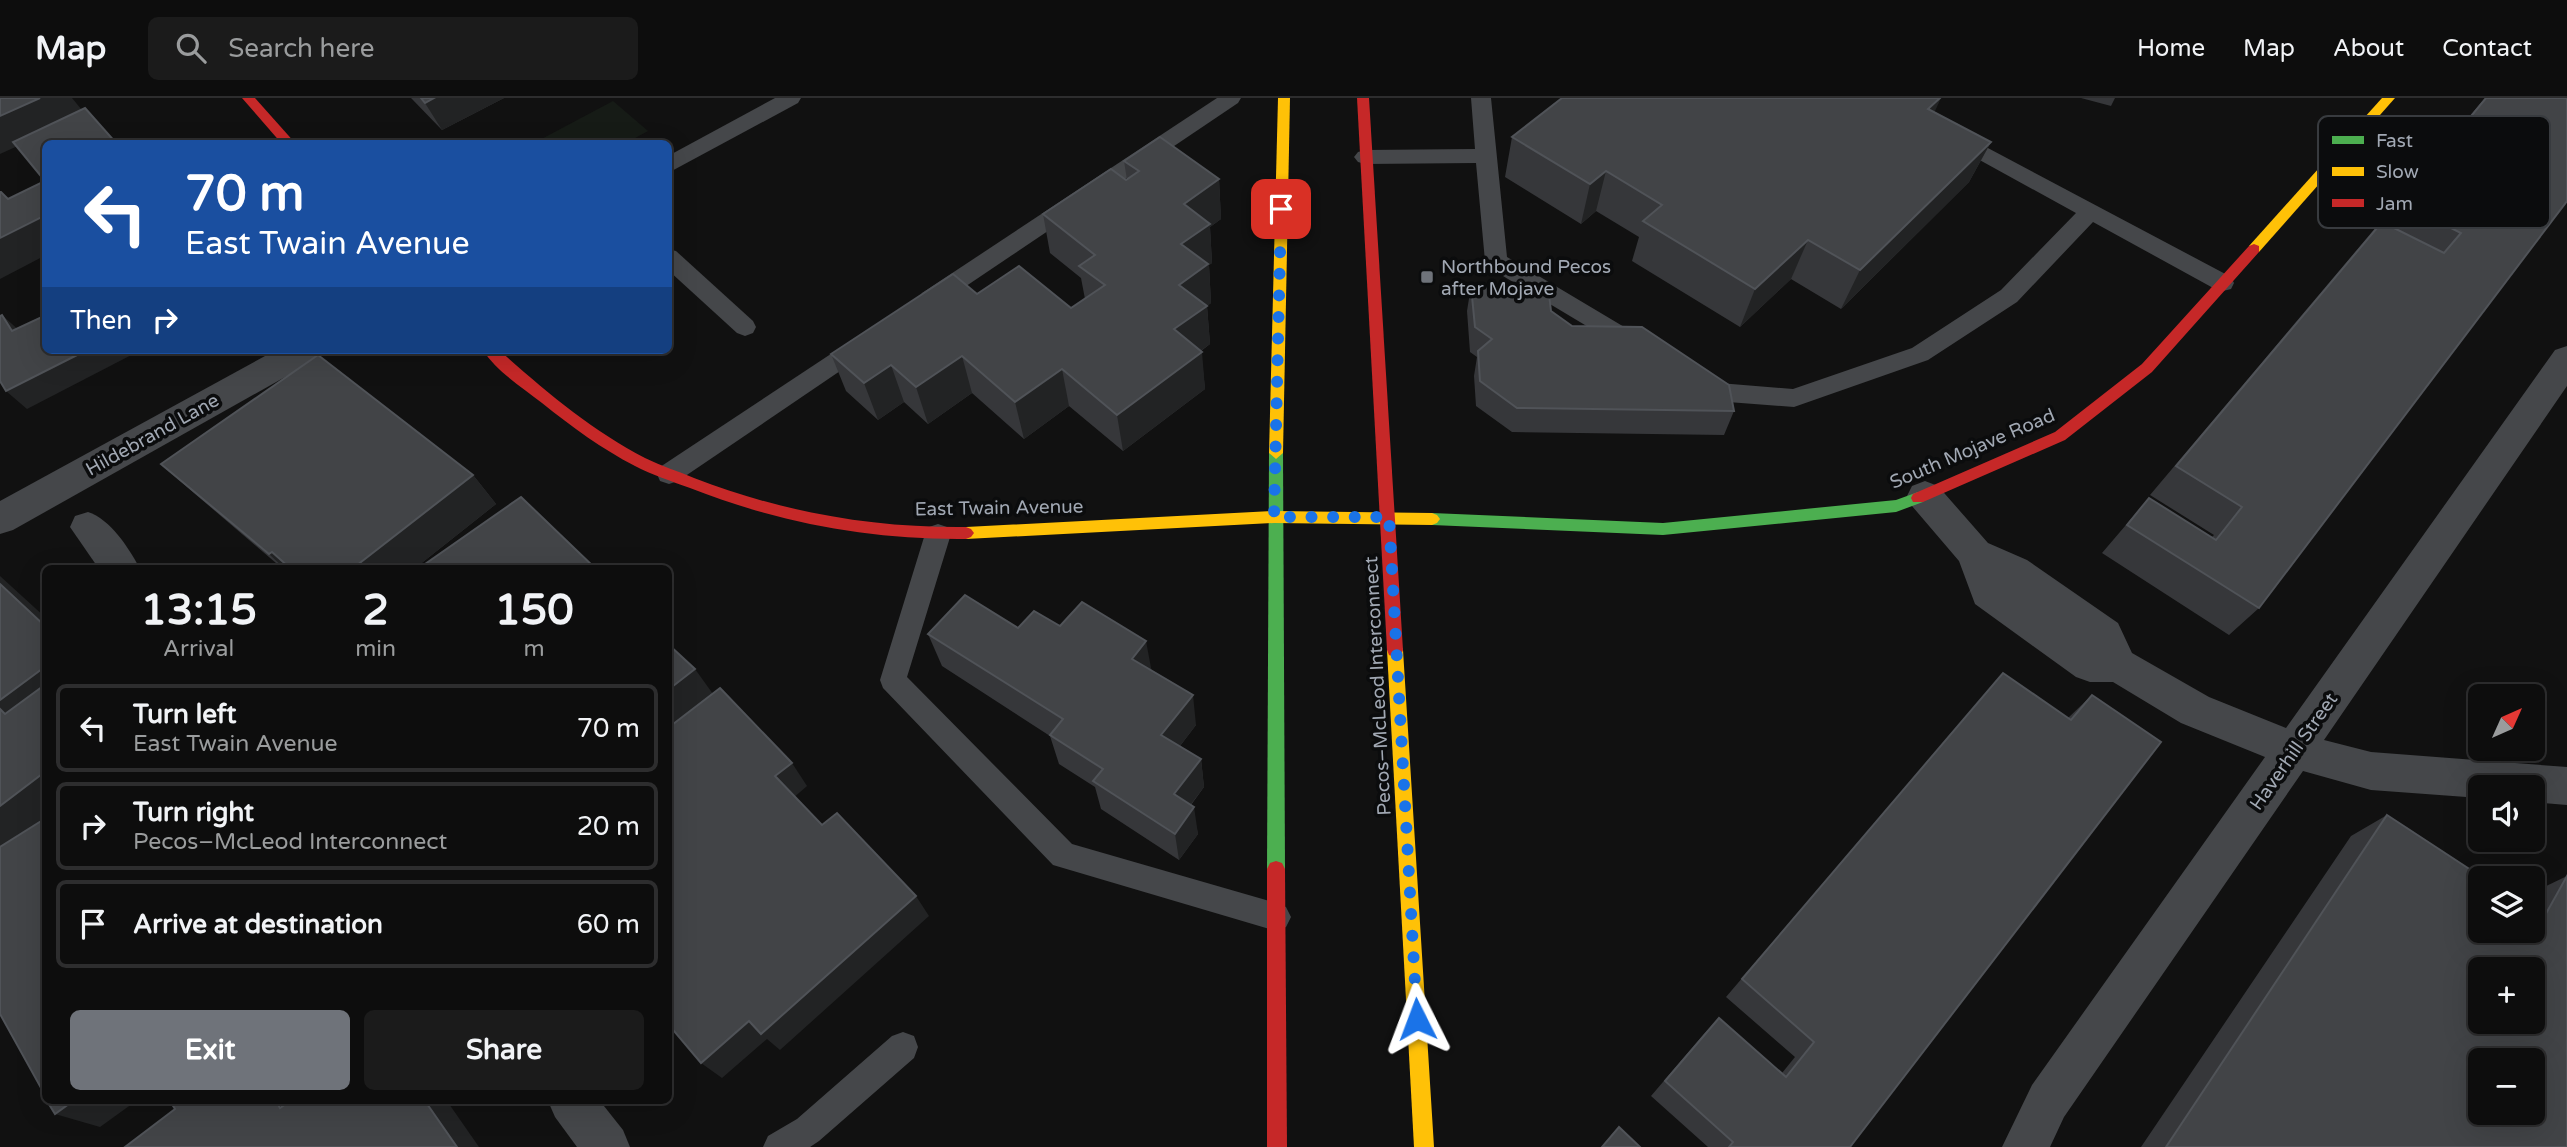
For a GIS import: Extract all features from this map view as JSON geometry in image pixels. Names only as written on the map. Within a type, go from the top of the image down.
[{"type":"street","points":[[248,98],[286,140]]},
{"type":"street","points":[[1277,1147],[1274,517],[1284,98]]},
{"type":"street","name":"Pecos–McLeod Interconnect","points":[[1363,98],[1424,1147]]},
{"type":"street","name":"South Mojave Road","points":[[2373,116],[2389,98]]},
{"type":"street","name":"South Mojave Road","points":[[1389,517],[1663,529],[1896,506],[1925,496],[2060,436],[2147,368],[2318,177]]},
{"type":"street","name":"Hildebrand Lane","points":[[0,519],[298,354]]},
{"type":"street","name":"East Twain Avenue","points":[[494,354],[535,392],[640,462],[730,499],[831,523],[938,534],[1274,517],[1389,517]]},
{"type":"street","name":"Haverhill Street","points":[[2026,1147],[2048,1101],[2567,359]]},
{"type":"street","points":[[1925,496],[1975,554],[1988,593],[2090,665],[2118,665],[2195,710],[2294,750],[2371,771],[2567,786]]},
{"type":"street","points":[[88,527],[118,565]]},
{"type":"street","points":[[573,1104],[606,1147]]},
{"type":"lane","points":[[672,164],[791,98]]},
{"type":"lane","points":[[910,313],[1231,98]]},
{"type":"lane","points":[[1481,98],[1496,261],[1657,358]]},
{"type":"lane","points":[[1931,125],[2223,283]]},
{"type":"lane","points":[[1365,157],[1486,156]]},
{"type":"lane","points":[[1680,372],[1715,392],[1794,398],[1920,354],[2009,296],[2090,211]]},
{"type":"lane","points":[[672,261],[745,327]]},
{"type":"lane","points":[[669,474],[887,328]]},
{"type":"lane","points":[[938,534],[893,680],[1063,855],[1276,917]]},
{"type":"lane","points":[[779,1147],[808,1130],[903,1047]]},
{"type":"shaded area","points":[[613,101],[648,131],[632,140],[540,140]]},
{"type":"building","points":[[0,98],[40,98],[0,116]]},
{"type":"building","points":[[421,98],[434,98],[425,103]]},
{"type":"building","points":[[1562,98],[1940,98],[1928,109],[1991,142],[1860,270],[1808,240],[1755,289],[1643,221],[1662,205],[1606,171],[1590,184],[1512,137]]},
{"type":"building","points":[[2486,98],[2567,98],[2567,201],[2550,223],[2550,116],[2471,116]]},
{"type":"building","points":[[85,108],[113,140],[42,140],[42,177],[13,142]]},
{"type":"building","points":[[1160,137],[1219,179],[1184,204],[1210,224],[1181,244],[1208,264],[1179,285],[1207,306],[1174,329],[1202,352],[1117,415],[1062,369],[1015,402],[962,356],[916,387],[891,365],[864,383],[831,354],[953,274],[977,294],[1019,266],[1071,308],[1105,285],[1079,266],[1095,255],[1043,214],[1111,169],[1126,180],[1139,171],[1124,161]]},
{"type":"building","points":[[42,182],[42,217],[0,238],[0,192],[8,199]]},
{"type":"building","points":[[2377,228],[2394,228],[2444,253],[2461,233],[2451,228],[2547,228],[2259,608],[2127,525],[2149,498],[2216,540],[2242,507],[2176,466]]},
{"type":"building","points":[[1471,286],[1548,286],[1551,311],[1572,326],[1642,327],[1729,385],[1734,411],[1517,408],[1480,381],[1478,351],[1492,339],[1475,327]]},
{"type":"building","points":[[2,315],[12,331],[42,317],[42,354],[79,354],[6,391],[0,381]]},
{"type":"building","points":[[318,355],[473,475],[357,565],[287,565],[272,552],[269,554],[161,464]]},
{"type":"building","points":[[521,497],[592,565],[424,565]]},
{"type":"building","points":[[0,584],[42,623],[42,669],[0,700]]},
{"type":"building","points":[[965,595],[1018,628],[1034,611],[1060,626],[1082,602],[1146,641],[1132,659],[1193,695],[1161,735],[1201,759],[1174,794],[1194,807],[1175,834],[1093,781],[1103,769],[1050,735],[1063,719],[928,634]]},
{"type":"building","points":[[672,648],[695,669],[672,687]]},
{"type":"building","points":[[2003,673],[2071,720],[2092,695],[2161,742],[1850,1147],[1729,1147],[1733,1142],[1665,1081],[1719,1018],[1786,1077],[1814,1042],[1742,979]]},
{"type":"building","points":[[42,687],[42,774],[0,806],[0,709],[5,714]]},
{"type":"building","points":[[720,688],[792,763],[775,776],[822,825],[837,813],[916,896],[761,1034],[749,1021],[701,1063],[672,1029],[672,725]]},
{"type":"building","points":[[2387,815],[2468,868],[2468,943],[2545,943],[2545,915],[2567,876],[2567,1147],[2166,1147]]},
{"type":"building","points":[[42,821],[42,1090],[0,1014],[0,847]]},
{"type":"building","points":[[49,1104],[69,1104],[55,1114]]},
{"type":"building","points":[[172,1104],[278,1104],[280,1108],[286,1104],[427,1104],[457,1147],[125,1147],[175,1109]]},
{"type":"building","points":[[1619,1127],[1640,1147],[1602,1147]]},
{"type":"traffic: fast","points":[[1276,453],[1276,869]]},
{"type":"traffic: fast","points":[[1432,519],[1663,529],[1896,506],[1918,498]]},
{"type":"traffic: slow","points":[[1276,453],[1284,98]]},
{"type":"traffic: slow","points":[[2373,116],[2389,98]]},
{"type":"traffic: slow","points":[[2254,249],[2318,177]]},
{"type":"traffic: slow","points":[[966,533],[1274,517],[1432,519]]},
{"type":"traffic: slow","points":[[1395,650],[1424,1147]]},
{"type":"traffic: jam","points":[[248,98],[286,140]]},
{"type":"traffic: jam","points":[[1363,98],[1395,650]]},
{"type":"traffic: jam","points":[[1918,498],[2060,436],[2147,368],[2254,249]]},
{"type":"traffic: jam","points":[[494,354],[580,425],[620,451],[713,491],[783,513],[856,527],[966,533]]},
{"type":"traffic: jam","points":[[1276,869],[1277,1147]]},
{"type":"place","name":"Northbound Pecos after Mojave","points":[[1427,277]]},
{"type":"route","points":[[1281,209],[1274,517],[1389,517],[1417,1019]]}]
